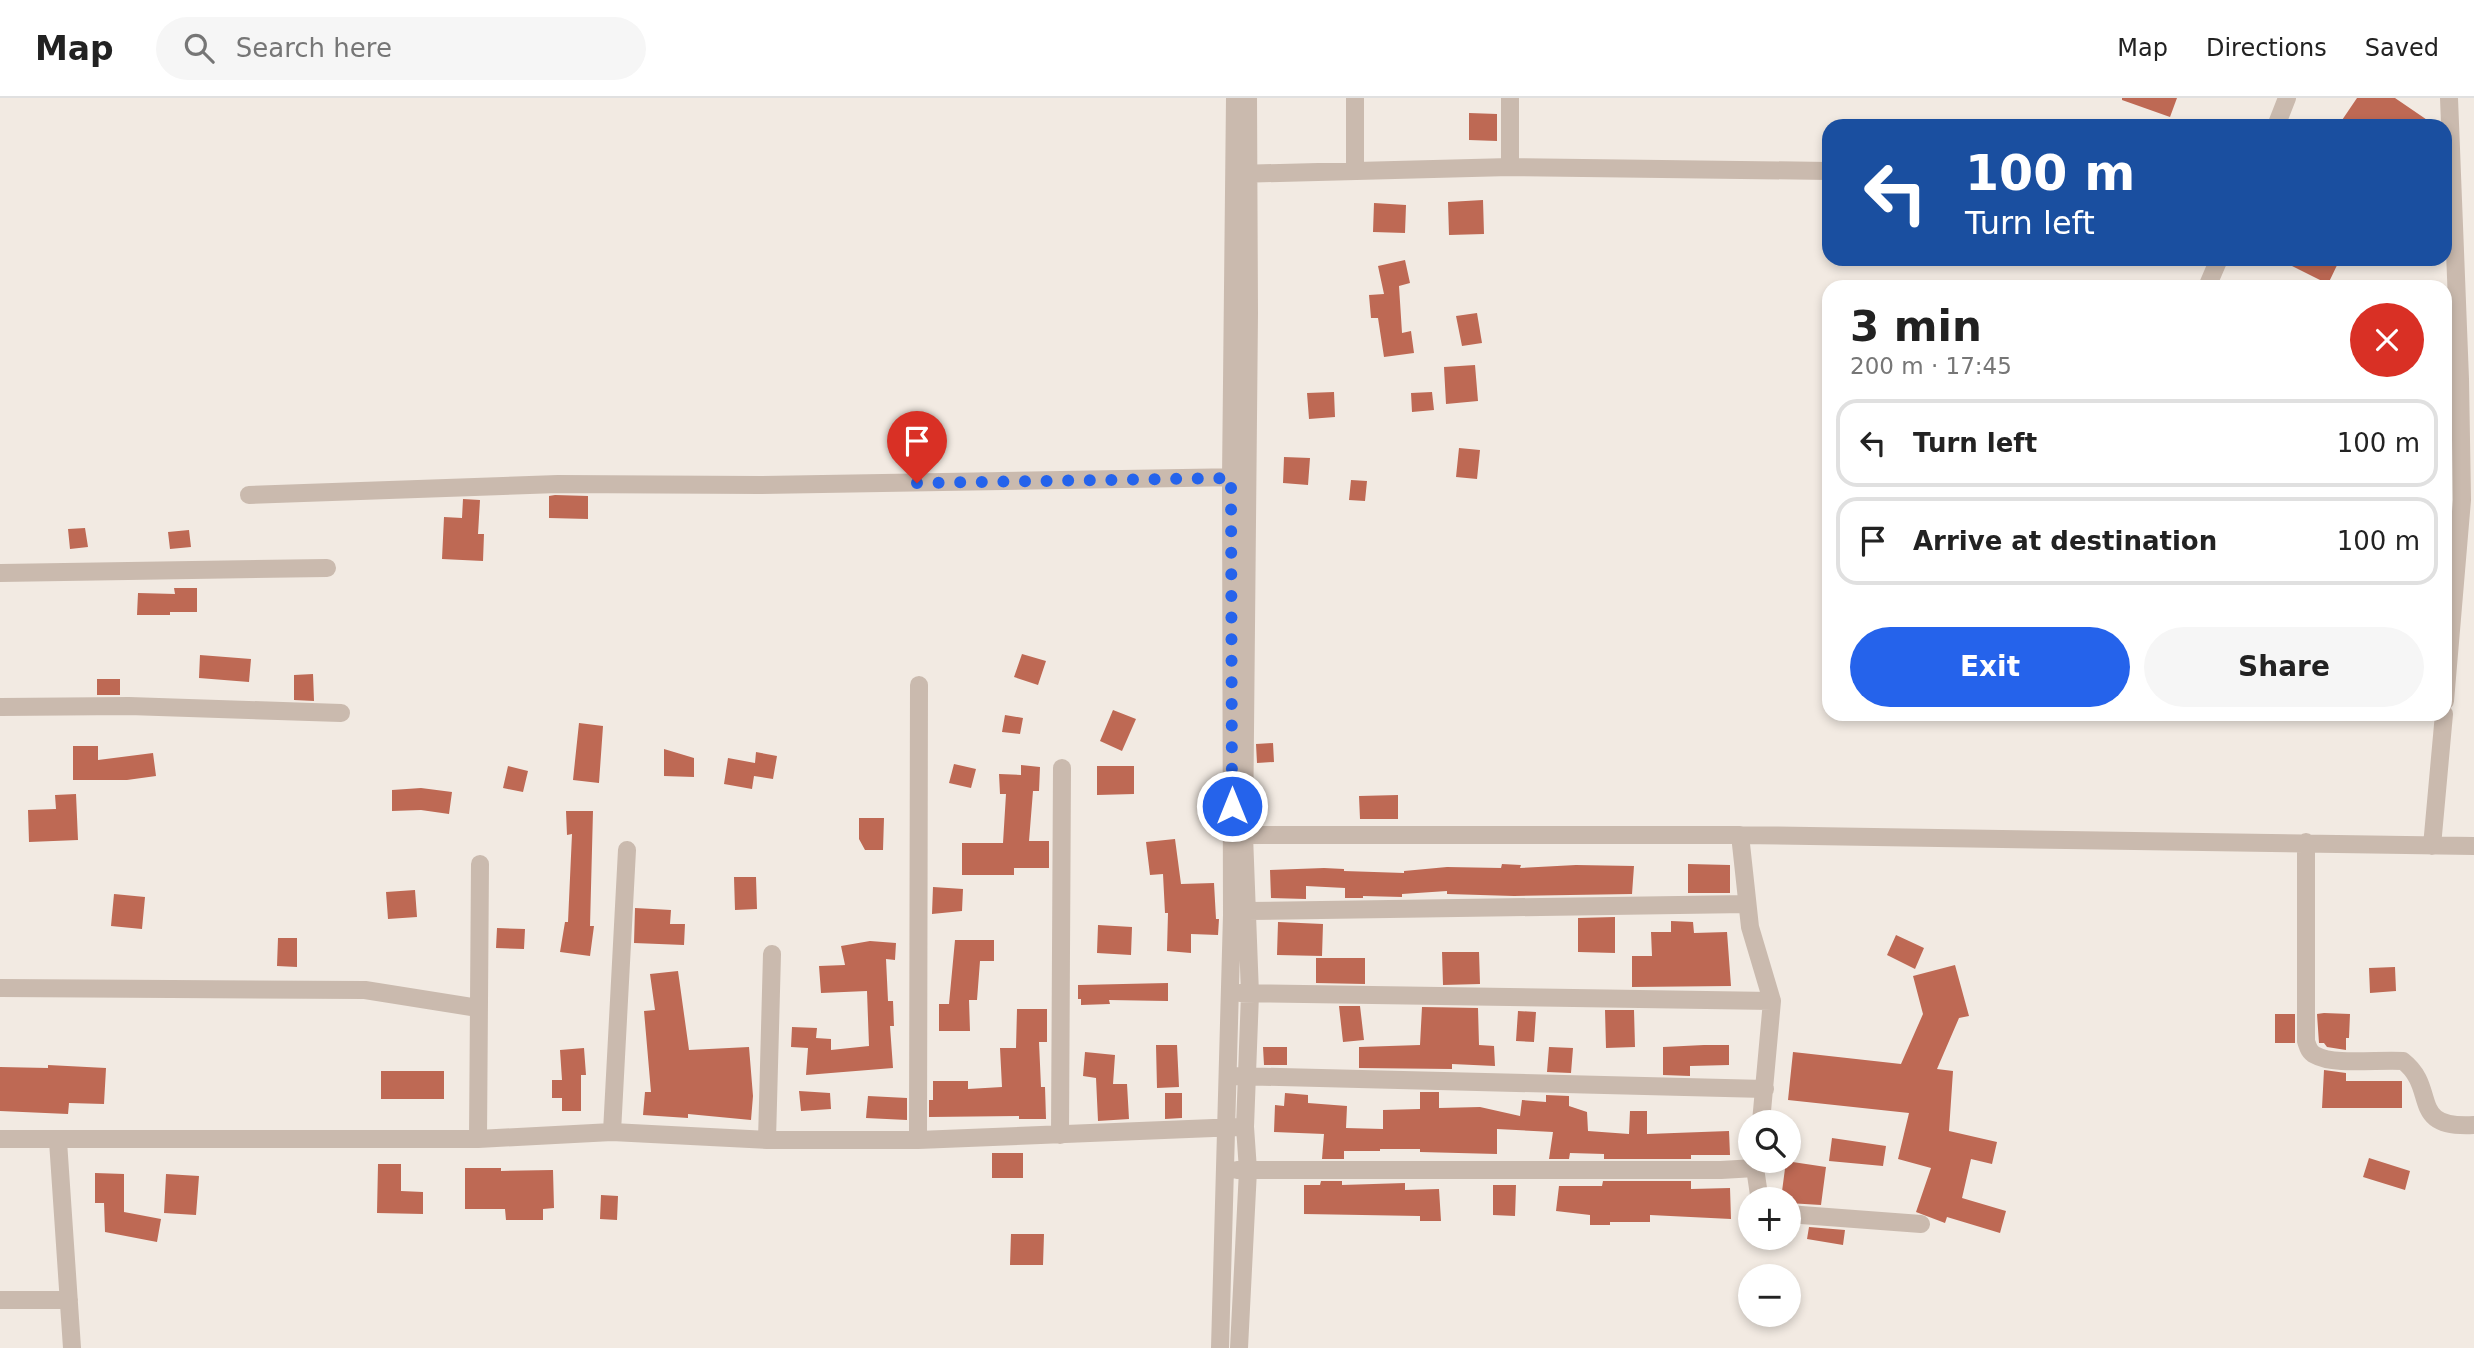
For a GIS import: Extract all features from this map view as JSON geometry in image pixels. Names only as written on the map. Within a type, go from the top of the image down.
[{"type":"street","points":[[1235,98],[1241,173],[1239,477],[1227,1077],[1236,1127],[1248,1170],[1239,1348]]},
{"type":"street","points":[[1241,173],[1248,98]]},
{"type":"street","points":[[1355,98],[1355,171]]},
{"type":"street","points":[[1510,98],[1510,167]]},
{"type":"street","points":[[2279,119],[2287,98]]},
{"type":"street","points":[[2449,98],[2450,119]]},
{"type":"street","points":[[1241,173],[1510,167],[1822,171]]},
{"type":"street","points":[[2452,175],[2468,499],[2452,640]]},
{"type":"street","points":[[250,495],[558,484],[760,485],[1239,477]]},
{"type":"street","points":[[1220,1348],[1226,1170],[1246,1076],[1250,993],[1244,835],[1239,477]]},
{"type":"street","points":[[0,573],[327,568]]},
{"type":"street","points":[[918,1140],[919,685]]},
{"type":"street","points":[[0,707],[129,706],[341,713]]},
{"type":"street","points":[[2432,846],[2443,721]]},
{"type":"street","points":[[1060,1135],[1062,768]]},
{"type":"street","points":[[1244,835],[1740,835],[2474,846]]},
{"type":"street","points":[[1740,835],[1750,927],[1772,1002],[1762,1110]]},
{"type":"street","points":[[2306,842],[2308,1049],[2321,1057],[2351,1061],[2403,1061],[2414,1072],[2432,1116],[2453,1126],[2474,1125]]},
{"type":"street","points":[[612,1132],[627,850]]},
{"type":"street","points":[[478,1139],[480,864]]},
{"type":"street","points":[[1248,911],[1747,904]]},
{"type":"street","points":[[767,1140],[772,954]]},
{"type":"street","points":[[0,988],[365,990],[478,1008]]},
{"type":"street","points":[[1229,992],[1772,1002]]},
{"type":"street","points":[[1227,1077],[1765,1089]]},
{"type":"street","points":[[0,1139],[478,1139],[612,1132],[767,1140],[918,1140],[1236,1127]]},
{"type":"street","points":[[58,1141],[72,1348]]},
{"type":"street","points":[[1226,1170],[1721,1170],[1738,1167]]},
{"type":"street","points":[[1801,1215],[1921,1224]]},
{"type":"street","points":[[0,1300],[69,1300]]},
{"type":"building","points":[[2122,98],[2177,98],[2170,117]]},
{"type":"building","points":[[2357,98],[2395,98],[2426,119],[2343,119]]},
{"type":"building","points":[[1469,113],[1497,114],[1497,141],[1469,140]]},
{"type":"building","points":[[1483,200],[1484,234],[1449,235],[1448,202]]},
{"type":"building","points":[[1374,203],[1406,205],[1405,233],[1373,232]]},
{"type":"building","points":[[1405,260],[1410,283],[1399,286],[1402,333],[1411,331],[1414,353],[1384,357],[1378,318],[1371,318],[1369,295],[1384,294],[1378,266]]},
{"type":"building","points":[[2292,266],[2337,266],[2330,280],[2320,280]]},
{"type":"building","points":[[1477,313],[1482,343],[1462,346],[1456,316]]},
{"type":"building","points":[[1475,365],[1478,401],[1446,404],[1444,367]]},
{"type":"building","points":[[1334,392],[1335,417],[1309,419],[1307,393]]},
{"type":"building","points":[[1432,392],[1434,410],[1412,412],[1411,393]]},
{"type":"building","points":[[1459,448],[1480,450],[1477,479],[1456,477]]},
{"type":"building","points":[[1284,457],[1310,458],[1308,485],[1283,483]]},
{"type":"building","points":[[1351,480],[1367,481],[1365,501],[1349,500]]},
{"type":"building","points":[[549,496],[588,496],[588,519],[549,518]]},
{"type":"building","points":[[463,499],[480,500],[478,534],[484,534],[483,561],[442,559],[444,517],[462,518]]},
{"type":"building","points":[[85,528],[88,547],[70,549],[68,529]]},
{"type":"building","points":[[189,530],[191,547],[170,549],[168,532]]},
{"type":"building","points":[[174,588],[197,588],[197,612],[137,615],[138,593],[175,594]]},
{"type":"building","points":[[1022,654],[1046,661],[1038,685],[1014,677]]},
{"type":"building","points":[[200,655],[251,659],[249,682],[199,678]]},
{"type":"building","points":[[313,674],[314,701],[294,700],[294,675]]},
{"type":"building","points":[[97,679],[120,679],[120,695],[97,695]]},
{"type":"building","points":[[1113,710],[1136,719],[1122,751],[1100,741]]},
{"type":"building","points":[[1005,715],[1023,718],[1020,734],[1002,732]]},
{"type":"building","points":[[579,723],[603,726],[599,783],[573,780]]},
{"type":"building","points":[[1273,743],[1274,762],[1257,763],[1256,744]]},
{"type":"building","points":[[73,746],[98,746],[98,760],[153,753],[156,776],[127,780],[73,780]]},
{"type":"building","points":[[664,749],[694,758],[694,777],[664,776]]},
{"type":"building","points":[[756,752],[777,756],[773,779],[754,776],[752,789],[724,784],[728,758],[755,763]]},
{"type":"building","points":[[954,764],[976,769],[971,788],[949,783]]},
{"type":"building","points":[[1021,765],[1040,767],[1039,791],[1033,791],[1029,841],[1049,841],[1049,868],[1014,868],[1014,875],[962,875],[962,843],[1003,843],[1006,794],[1000,794],[999,774],[1021,775]]},
{"type":"building","points":[[508,766],[528,771],[523,792],[503,788]]},
{"type":"building","points":[[1097,766],[1134,766],[1134,794],[1097,795]]},
{"type":"building","points":[[421,788],[452,792],[449,814],[421,810],[392,811],[392,790]]},
{"type":"building","points":[[76,794],[78,840],[29,842],[28,810],[56,809],[55,795]]},
{"type":"building","points":[[1398,795],[1398,819],[1360,819],[1359,796]]},
{"type":"building","points":[[566,811],[593,811],[590,926],[594,926],[590,956],[560,952],[565,922],[568,922],[572,834],[567,835]]},
{"type":"building","points":[[859,818],[884,818],[883,850],[865,850],[859,839]]},
{"type":"building","points":[[1175,839],[1181,884],[1214,883],[1216,919],[1219,919],[1218,935],[1191,934],[1191,953],[1167,951],[1168,913],[1165,913],[1163,874],[1150,875],[1146,842]]},
{"type":"building","points":[[1502,864],[1521,865],[1520,868],[1634,866],[1632,894],[1514,896],[1447,894],[1447,891],[1402,894],[1402,897],[1345,898],[1345,888],[1306,886],[1306,899],[1271,898],[1270,870],[1324,868],[1404,873],[1447,867],[1501,868]]},
{"type":"building","points":[[1688,864],[1730,865],[1730,893],[1688,893]]},
{"type":"building","points":[[734,877],[756,877],[757,909],[735,910]]},
{"type":"building","points":[[933,887],[963,889],[962,911],[932,914]]},
{"type":"building","points":[[415,890],[417,917],[388,919],[386,892]]},
{"type":"building","points":[[114,894],[145,897],[142,929],[111,926]]},
{"type":"building","points":[[635,908],[671,910],[670,924],[685,924],[684,945],[634,943]]},
{"type":"building","points":[[1615,917],[1615,953],[1578,952],[1578,918]]},
{"type":"building","points":[[1671,921],[1693,922],[1694,933],[1727,932],[1731,986],[1632,987],[1632,956],[1652,956],[1651,932],[1671,932]]},
{"type":"building","points":[[1278,922],[1323,924],[1322,956],[1277,955]]},
{"type":"building","points":[[1098,925],[1132,927],[1131,955],[1097,953]]},
{"type":"building","points":[[497,928],[525,929],[524,949],[496,948]]},
{"type":"building","points":[[1896,935],[1924,948],[1915,969],[1887,955]]},
{"type":"building","points":[[278,938],[297,938],[297,967],[277,966]]},
{"type":"building","points":[[955,940],[994,940],[994,961],[980,961],[977,1000],[969,1000],[970,1031],[939,1031],[939,1004],[949,1004]]},
{"type":"building","points":[[870,941],[896,943],[895,960],[886,959],[888,1001],[893,1001],[894,1026],[890,1026],[893,1068],[806,1075],[808,1048],[791,1047],[792,1027],[817,1028],[816,1038],[831,1039],[831,1050],[869,1046],[867,991],[821,993],[819,966],[845,965],[841,946]]},
{"type":"building","points":[[1442,952],[1479,952],[1480,984],[1443,985]]},
{"type":"building","points":[[1316,958],[1365,958],[1365,984],[1316,983]]},
{"type":"building","points":[[1955,965],[1969,1016],[1959,1018],[1937,1069],[1953,1071],[1949,1131],[1997,1142],[1992,1164],[1971,1159],[1962,1198],[2006,1211],[2000,1233],[1947,1217],[1945,1223],[1916,1212],[1931,1168],[1898,1159],[1909,1113],[1788,1100],[1793,1052],[1901,1064],[1923,1014],[1913,976]]},
{"type":"building","points":[[2395,967],[2396,991],[2370,993],[2369,968]]},
{"type":"building","points":[[678,971],[689,1050],[749,1047],[753,1096],[751,1120],[688,1114],[688,1118],[643,1115],[645,1092],[651,1092],[644,1011],[655,1010],[650,974]]},
{"type":"building","points":[[1168,983],[1168,1001],[1109,1000],[1110,1004],[1081,1005],[1081,999],[1078,999],[1078,985]]},
{"type":"building","points":[[1339,1006],[1360,1006],[1364,1040],[1343,1042]]},
{"type":"building","points":[[1422,1007],[1478,1008],[1479,1045],[1494,1046],[1495,1066],[1452,1064],[1452,1069],[1359,1068],[1359,1047],[1420,1045]]},
{"type":"building","points":[[1017,1009],[1047,1009],[1047,1042],[1039,1042],[1046,1119],[1019,1119],[1019,1116],[929,1117],[933,1081],[968,1081],[968,1089],[1002,1087],[1000,1048],[1016,1048]]},
{"type":"building","points":[[1605,1010],[1634,1010],[1635,1047],[1606,1048]]},
{"type":"building","points":[[1518,1011],[1536,1012],[1534,1042],[1516,1041]]},
{"type":"building","points":[[2275,1014],[2295,1014],[2295,1043],[2275,1043]]},
{"type":"building","points":[[2317,1014],[2350,1014],[2346,1050],[2319,1043]]},
{"type":"building","points":[[1156,1045],[1177,1045],[1179,1087],[1157,1088]]},
{"type":"building","points":[[1729,1045],[1729,1065],[1690,1066],[1690,1076],[1663,1075],[1663,1047]]},
{"type":"building","points":[[1263,1047],[1287,1047],[1287,1065],[1264,1065]]},
{"type":"building","points":[[1549,1047],[1573,1048],[1571,1073],[1547,1072]]},
{"type":"building","points":[[584,1048],[586,1075],[581,1075],[581,1111],[562,1111],[562,1098],[552,1098],[552,1080],[562,1080],[560,1050]]},
{"type":"building","points":[[1085,1052],[1115,1055],[1113,1084],[1127,1084],[1129,1119],[1098,1121],[1096,1078],[1083,1076]]},
{"type":"building","points":[[48,1065],[106,1068],[104,1104],[69,1103],[68,1114],[0,1111],[0,1067],[48,1068]]},
{"type":"building","points":[[2324,1070],[2346,1073],[2346,1081],[2402,1081],[2402,1108],[2322,1108]]},
{"type":"building","points":[[381,1071],[444,1071],[444,1099],[381,1099]]},
{"type":"building","points":[[799,1091],[830,1093],[831,1109],[801,1111]]},
{"type":"building","points":[[1420,1092],[1439,1092],[1439,1108],[1480,1107],[1520,1116],[1522,1100],[1546,1102],[1546,1095],[1569,1096],[1569,1106],[1587,1112],[1588,1131],[1629,1134],[1630,1111],[1647,1111],[1647,1134],[1729,1131],[1730,1155],[1691,1155],[1691,1159],[1604,1159],[1604,1154],[1570,1153],[1569,1159],[1549,1159],[1553,1132],[1497,1129],[1497,1154],[1380,1149],[1344,1151],[1344,1159],[1322,1159],[1324,1134],[1274,1132],[1275,1105],[1284,1106],[1285,1093],[1308,1095],[1308,1103],[1347,1106],[1346,1128],[1383,1129],[1383,1110],[1420,1109]]},
{"type":"building","points":[[1165,1093],[1182,1093],[1182,1118],[1165,1119]]},
{"type":"building","points":[[868,1096],[907,1098],[907,1120],[866,1118]]},
{"type":"building","points":[[1832,1138],[1886,1146],[1883,1166],[1829,1161]]},
{"type":"building","points":[[992,1153],[1023,1153],[1023,1178],[992,1178]]},
{"type":"building","points":[[2369,1158],[2410,1171],[2405,1190],[2363,1177]]},
{"type":"building","points":[[1801,1163],[1826,1167],[1821,1205],[1801,1204],[1801,1187],[1783,1187],[1784,1173],[1801,1173]]},
{"type":"building","points":[[378,1164],[401,1164],[401,1191],[423,1192],[423,1214],[377,1213]]},
{"type":"building","points":[[465,1168],[501,1168],[501,1171],[553,1170],[554,1208],[543,1209],[543,1220],[506,1220],[505,1209],[465,1209]]},
{"type":"building","points":[[95,1173],[124,1174],[124,1212],[161,1219],[157,1242],[105,1232],[104,1203],[95,1203]]},
{"type":"building","points":[[166,1174],[199,1176],[196,1215],[164,1213]]},
{"type":"building","points":[[1321,1181],[1342,1181],[1342,1185],[1405,1183],[1405,1190],[1439,1189],[1441,1221],[1420,1221],[1420,1216],[1304,1214],[1304,1185],[1320,1185]]},
{"type":"building","points":[[1603,1181],[1691,1181],[1691,1189],[1730,1188],[1731,1219],[1650,1215],[1650,1222],[1590,1225],[1590,1215],[1556,1211],[1559,1186],[1602,1186]]},
{"type":"building","points":[[1493,1185],[1516,1185],[1515,1216],[1493,1215]]},
{"type":"building","points":[[601,1195],[618,1196],[617,1220],[600,1219]]},
{"type":"building","points":[[1809,1227],[1845,1230],[1843,1245],[1807,1239]]},
{"type":"building","points":[[1011,1234],[1044,1234],[1043,1265],[1010,1265]]},
{"type":"route","points":[[917,483],[1231,478],[1232,806]]}]
